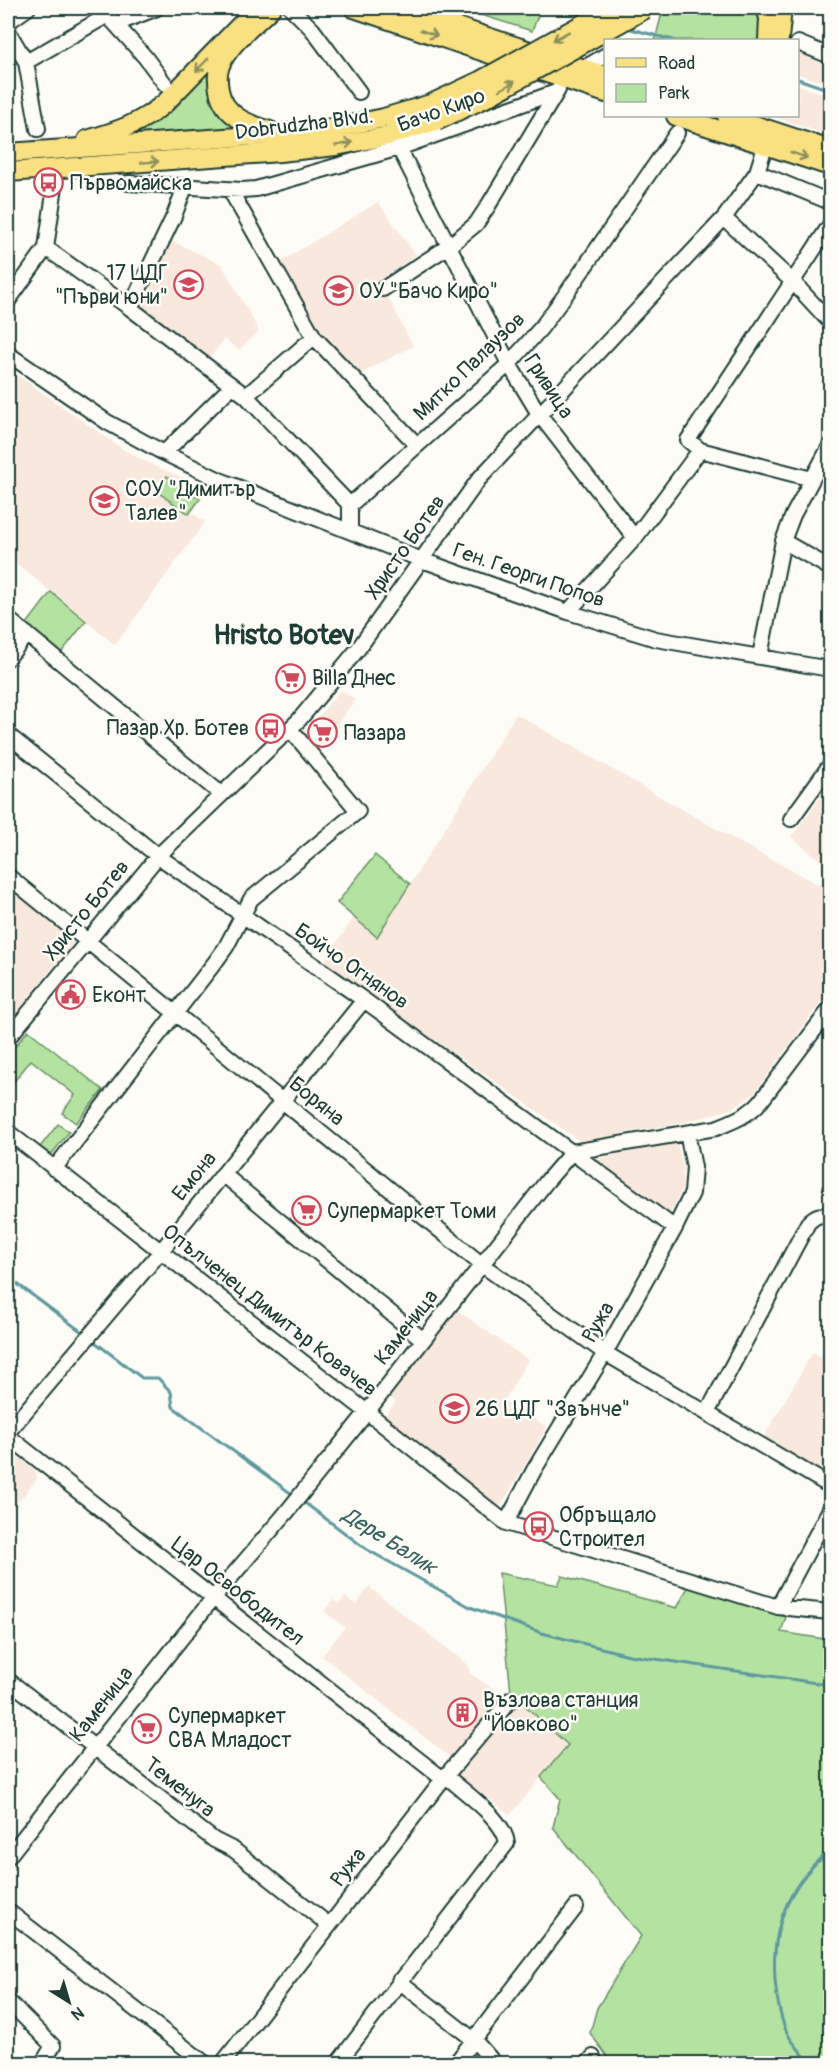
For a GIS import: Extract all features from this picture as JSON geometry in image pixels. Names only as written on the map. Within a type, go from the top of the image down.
[{"type":"main road","points":[[48,150],[112,133],[149,116],[165,103],[257,8]]},
{"type":"main road","points":[[271,8],[224,57],[217,72],[220,97],[227,109],[237,118],[253,126],[280,134]]},
{"type":"main road","points":[[354,8],[561,86],[604,93]]},
{"type":"main road","points":[[399,8],[604,75]]},
{"type":"main road","name":"Dobrudzha Blvd.","points":[[8,172],[280,152],[336,146],[387,136],[433,112],[480,81],[612,8]]},
{"type":"main road","name":"Dobrudzha Blvd.","points":[[8,153],[280,134],[335,128],[384,118],[433,112],[487,97],[646,8]]},
{"type":"main road","points":[[766,8],[769,18],[768,39]]},
{"type":"main road","points":[[779,39],[782,8]]},
{"type":"main road","points":[[677,124],[756,132],[831,150]]},
{"type":"main road","points":[[756,132],[831,166]]},
{"type":"street","points":[[8,22],[28,8]]},
{"type":"street","points":[[26,62],[108,16],[157,8]]},
{"type":"street","points":[[291,8],[312,28],[359,92]]},
{"type":"street","points":[[108,16],[146,57],[165,84]]},
{"type":"street","points":[[8,31],[26,62],[38,129]]},
{"type":"street","points":[[799,43],[831,56]]},
{"type":"street","points":[[383,289],[449,246],[476,224],[561,86],[604,56]]},
{"type":"street","name":"Бачо Киро","points":[[128,183],[230,190],[267,186],[399,148],[561,86]]},
{"type":"street","name":"Митко Палаузов","points":[[350,505],[509,364],[541,328],[566,294],[677,124]]},
{"type":"street","points":[[756,132],[831,202]]},
{"type":"street","name":"Христо Ботев","points":[[8,1038],[158,856],[290,729],[344,667],[479,479],[724,218],[756,132]]},
{"type":"street","name":"Гривица","points":[[399,148],[509,364],[539,414],[636,538]]},
{"type":"street","points":[[8,301],[46,248],[55,186]]},
{"type":"street","points":[[130,308],[174,216],[185,187]]},
{"type":"street","points":[[230,190],[314,337],[417,445]]},
{"type":"street","points":[[724,218],[831,322]]},
{"type":"street","points":[[812,479],[700,450],[688,440],[831,225]]},
{"type":"street","points":[[46,248],[246,396],[350,505],[350,530]]},
{"type":"street","points":[[246,396],[314,337]]},
{"type":"street","name":"Ген. Георги Попов","points":[[8,354],[107,422],[164,453],[220,480],[422,560],[568,612],[656,639],[760,656],[828,664]]},
{"type":"street","points":[[164,453],[232,386]]},
{"type":"street","points":[[760,656],[783,541],[812,479],[831,446]]},
{"type":"street","points":[[568,612],[636,538],[700,450]]},
{"type":"street","points":[[783,541],[831,568]]},
{"type":"street","points":[[8,620],[221,794]]},
{"type":"street","points":[[8,658],[27,634]]},
{"type":"street","points":[[54,1169],[226,947],[251,899],[358,811],[290,729]]},
{"type":"street","name":"Бойчо Огнянов","points":[[8,735],[158,856],[364,1000],[675,1228]]},
{"type":"street","points":[[791,819],[831,765]]},
{"type":"street","name":"Боряна","points":[[8,876],[482,1264],[604,1353],[831,1486]]},
{"type":"street","name":"Емона","points":[[8,1434],[161,1251],[364,1000]]},
{"type":"street","points":[[572,1152],[716,1128],[752,1112],[831,1009]]},
{"type":"street","name":"Опълченец Димитър Ковачев","points":[[8,1132],[506,1523]]},
{"type":"street","name":"Ружа","points":[[506,1523],[534,1470],[675,1228],[692,1193],[694,1167],[687,1133]]},
{"type":"street","name":"Каменица","points":[[8,1857],[214,1597],[286,1513],[367,1412],[547,1180],[572,1152]]},
{"type":"street","points":[[223,1174],[423,1339]]},
{"type":"street","points":[[707,1413],[808,1223],[814,1217],[822,1215],[831,1219]]},
{"type":"street","name":"Цар Освободител","points":[[8,1434],[155,1554],[214,1597],[498,1822],[506,1836],[507,1843],[399,1981]]},
{"type":"street","points":[[778,1607],[831,1509]]},
{"type":"street","points":[[506,1523],[778,1607],[831,1612]]},
{"type":"street","name":"Теменуга","points":[[8,1680],[214,1840],[234,1850],[329,1925]]},
{"type":"street","name":"Ружа","points":[[222,2064],[445,1778],[511,1699]]},
{"type":"street","points":[[455,2064],[576,1908]]},
{"type":"street","points":[[8,1911],[206,2064]]},
{"type":"street","points":[[337,2064],[399,1981],[474,2040],[495,2064]]},
{"type":"street","points":[[8,2001],[53,2046],[42,2064]]},
{"type":"shaded area","points":[[799,52],[830,63],[830,85],[799,74]]},
{"type":"shaded area","points":[[799,85],[830,96],[830,136],[775,117],[799,117]]},
{"type":"shaded area","name":"ОУ \"Бачо Киро\"","points":[[378,202],[416,255],[379,280],[413,346],[367,370],[358,378],[319,336],[277,264]]},
{"type":"shaded area","name":"17 ЦДГ \"Първи юни\"","points":[[168,239],[222,265],[259,331],[239,350],[224,339],[207,362],[135,306]]},
{"type":"shaded area","name":"СОУ \"Димитър Талев\"","points":[[8,369],[124,450],[154,466],[208,488],[192,513],[205,522],[115,645],[8,556]]},
{"type":"shaded area","points":[[341,690],[355,700],[316,752],[303,734]]},
{"type":"shaded area","points":[[516,714],[737,841],[830,891],[830,990],[754,1093],[732,1109],[685,1122],[580,1141],[323,962],[354,918],[378,937]]},
{"type":"shaded area","points":[[830,784],[830,868],[791,837]]},
{"type":"shaded area","points":[[8,885],[76,939],[8,1023]]},
{"type":"shaded area","points":[[677,1143],[683,1168],[682,1190],[668,1218],[591,1160]]},
{"type":"shaded area","name":"26 ЦДГ \"Звънче\"","points":[[455,1309],[528,1360],[504,1401],[547,1427],[499,1509],[384,1416],[396,1402],[388,1396]]},
{"type":"shaded area","points":[[813,1352],[830,1362],[830,1479],[765,1440],[765,1435]]},
{"type":"shaded area","points":[[8,1448],[36,1471],[37,1479],[8,1514]]},
{"type":"shaded area","points":[[369,1587],[468,1665],[470,1673],[502,1696],[451,1758],[322,1656],[345,1627],[324,1611],[333,1600],[339,1604],[345,1597],[356,1605]]},
{"type":"shaded area","points":[[517,1700],[568,1745],[510,1815],[457,1774]]},
{"type":"green space","points":[[459,8],[541,8],[532,31]]},
{"type":"green space","points":[[671,8],[758,8],[762,17],[759,39],[655,39],[662,13]]},
{"type":"green space","points":[[211,65],[210,88],[252,130],[205,132],[198,129],[163,133],[155,137],[103,141]]},
{"type":"green space","points":[[167,476],[200,499],[189,514],[156,491]]},
{"type":"green space","points":[[51,592],[86,621],[58,657],[23,629]]},
{"type":"green space","points":[[375,855],[410,884],[377,937],[337,903]]},
{"type":"green space","points":[[28,1030],[103,1090],[76,1123],[62,1113],[75,1095],[31,1060],[8,1089],[8,1056]]},
{"type":"green space","points":[[58,1124],[69,1132],[51,1155],[40,1147]]},
{"type":"green space","points":[[499,1573],[558,1585],[562,1576],[677,1608],[688,1587],[786,1617],[781,1632],[830,1640],[830,2063],[612,2063],[590,2033],[597,2008],[641,1936],[553,1827],[560,1799],[541,1777],[568,1745],[511,1693]]},
{"type":"waterway","points":[[550,8],[583,16]]},
{"type":"waterway","points":[[627,28],[669,39]]},
{"type":"waterway","points":[[799,79],[830,90]]},
{"type":"waterway","name":"Дере Балик","points":[[8,1277],[86,1335]]},
{"type":"waterway","name":"Дере Балик","points":[[91,1339],[142,1378],[158,1378],[171,1392],[173,1407],[296,1497]]},
{"type":"waterway","name":"Дере Балик","points":[[301,1500],[366,1549],[470,1607],[542,1633],[629,1655],[830,1685]]},
{"type":"waterway","points":[[810,2064],[787,2033],[779,2008],[775,1949],[778,1930],[792,1895],[802,1879],[830,1850]]},
{"type":"waterway","points":[[819,1861],[830,1856]]},
{"type":"place","name":"Първомайска","points":[[49,183]]},
{"type":"place","name":"17 ЦДГ \"Първи юни\"","points":[[189,285]]},
{"type":"place","name":"ОУ \"Бачо Киро\"","points":[[338,291]]},
{"type":"place","name":"СОУ \"Димитър Талев\"","points":[[104,501]]},
{"type":"place","name":"Billa Днес","points":[[291,678]]},
{"type":"place","name":"Пазар Хр. Ботев","points":[[270,728]]},
{"type":"place","name":"Пазара","points":[[323,733]]},
{"type":"place","name":"Еконт","points":[[71,995]]},
{"type":"place","name":"Супермаркет Томи","points":[[306,1211]]},
{"type":"place","name":"26 ЦДГ \"Звънче\"","points":[[454,1409]]},
{"type":"place","name":"Обръщало Строител","points":[[538,1527]]},
{"type":"place","name":"Възлова станция \"Йовково\"","points":[[462,1712]]},
{"type":"place","name":"Супермаркет CBA Младост","points":[[147,1728]]},
{"type":"district","name":"Hristo Botev","points":[[284,635]]}]
